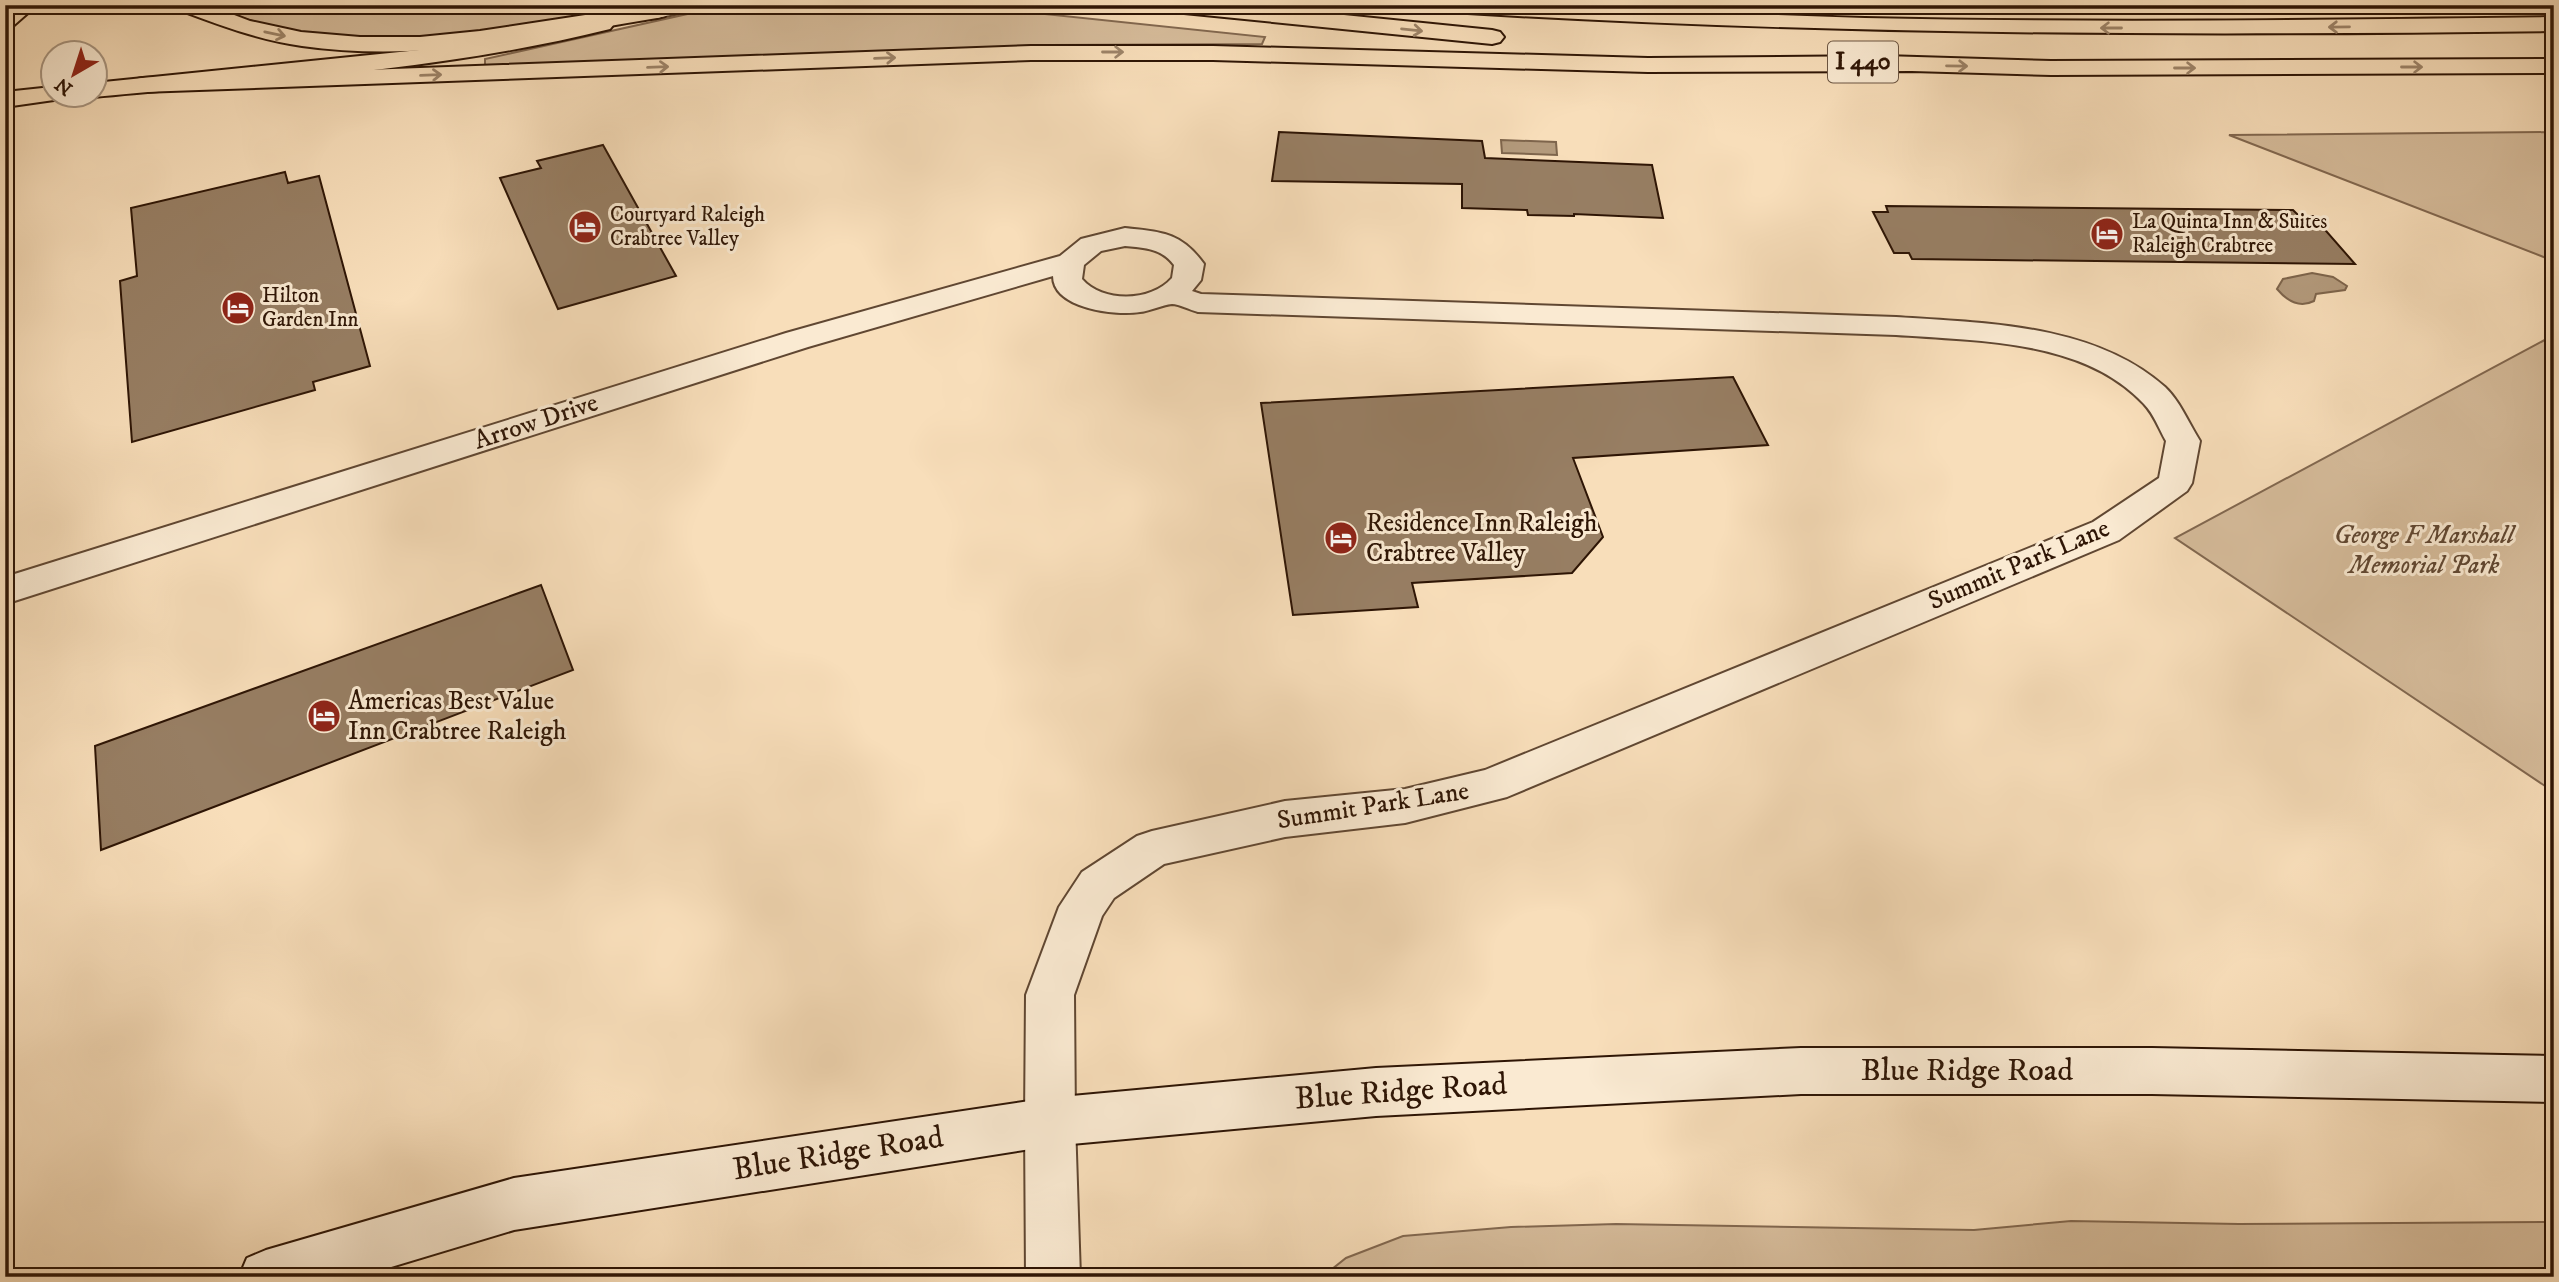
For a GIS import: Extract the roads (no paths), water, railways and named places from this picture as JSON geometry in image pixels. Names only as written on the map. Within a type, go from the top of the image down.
[{"type":"highway","points":[[5,21],[26,5]]},
{"type":"highway","points":[[187,5],[229,22],[289,37],[391,44],[499,36],[657,11]]},
{"type":"highway","name":"I 440","points":[[1174,5],[1493,37],[1687,53],[1911,64],[2091,68],[2554,66]]},
{"type":"highway","name":"I 440","points":[[1451,5],[1815,24],[1986,28],[2313,28],[2554,21]]},
{"type":"highway","points":[[2357,5],[2554,21]]},
{"type":"highway","points":[[108,89],[439,55],[555,35],[657,11]]},
{"type":"highway","points":[[142,85],[1031,53],[1213,53],[1648,65],[1911,64]]},
{"type":"highway","points":[[5,100],[38,96]]},
{"type":"street","points":[[657,11],[684,5]]},
{"type":"street","name":"Arrow Drive","points":[[5,591],[797,340],[1070,262],[1091,245],[1125,237],[1161,241],[1178,250],[1189,264],[1186,279],[1171,294]]},
{"type":"street","points":[[1070,262],[1067,280],[1082,296],[1110,304],[1143,304],[1171,294]]},
{"type":"street","name":"Summit Park Lane","points":[[1053,1277],[1050,995],[1082,907],[1098,885],[1152,849],[1285,819],[1405,806],[1492,785],[2106,531],[2175,483],[2183,441],[2155,396],[2113,367],[2059,345],[2002,335],[1896,326],[1198,303],[1171,294]]},
{"type":"street","name":"Blue Ridge Road","points":[[265,1277],[514,1203],[1050,1122],[1376,1092],[1801,1071],[2152,1071],[2554,1079]]},
{"type":"place","name":"Courtyard Raleigh Crabtree Valley","points":[[585,227]]},
{"type":"place","name":"La Quinta Inn & Suites Raleigh Crabtree","points":[[2107,234]]},
{"type":"place","name":"Hilton Garden Inn","points":[[238,308]]},
{"type":"place","name":"Residence Inn Raleigh Crabtree Valley","points":[[1341,538]]},
{"type":"place","name":"Americas Best Value Inn Crabtree Raleigh","points":[[324,716]]},
{"type":"park label","name":"George F Marshall Memorial Park","points":[[2424,550]]}]
